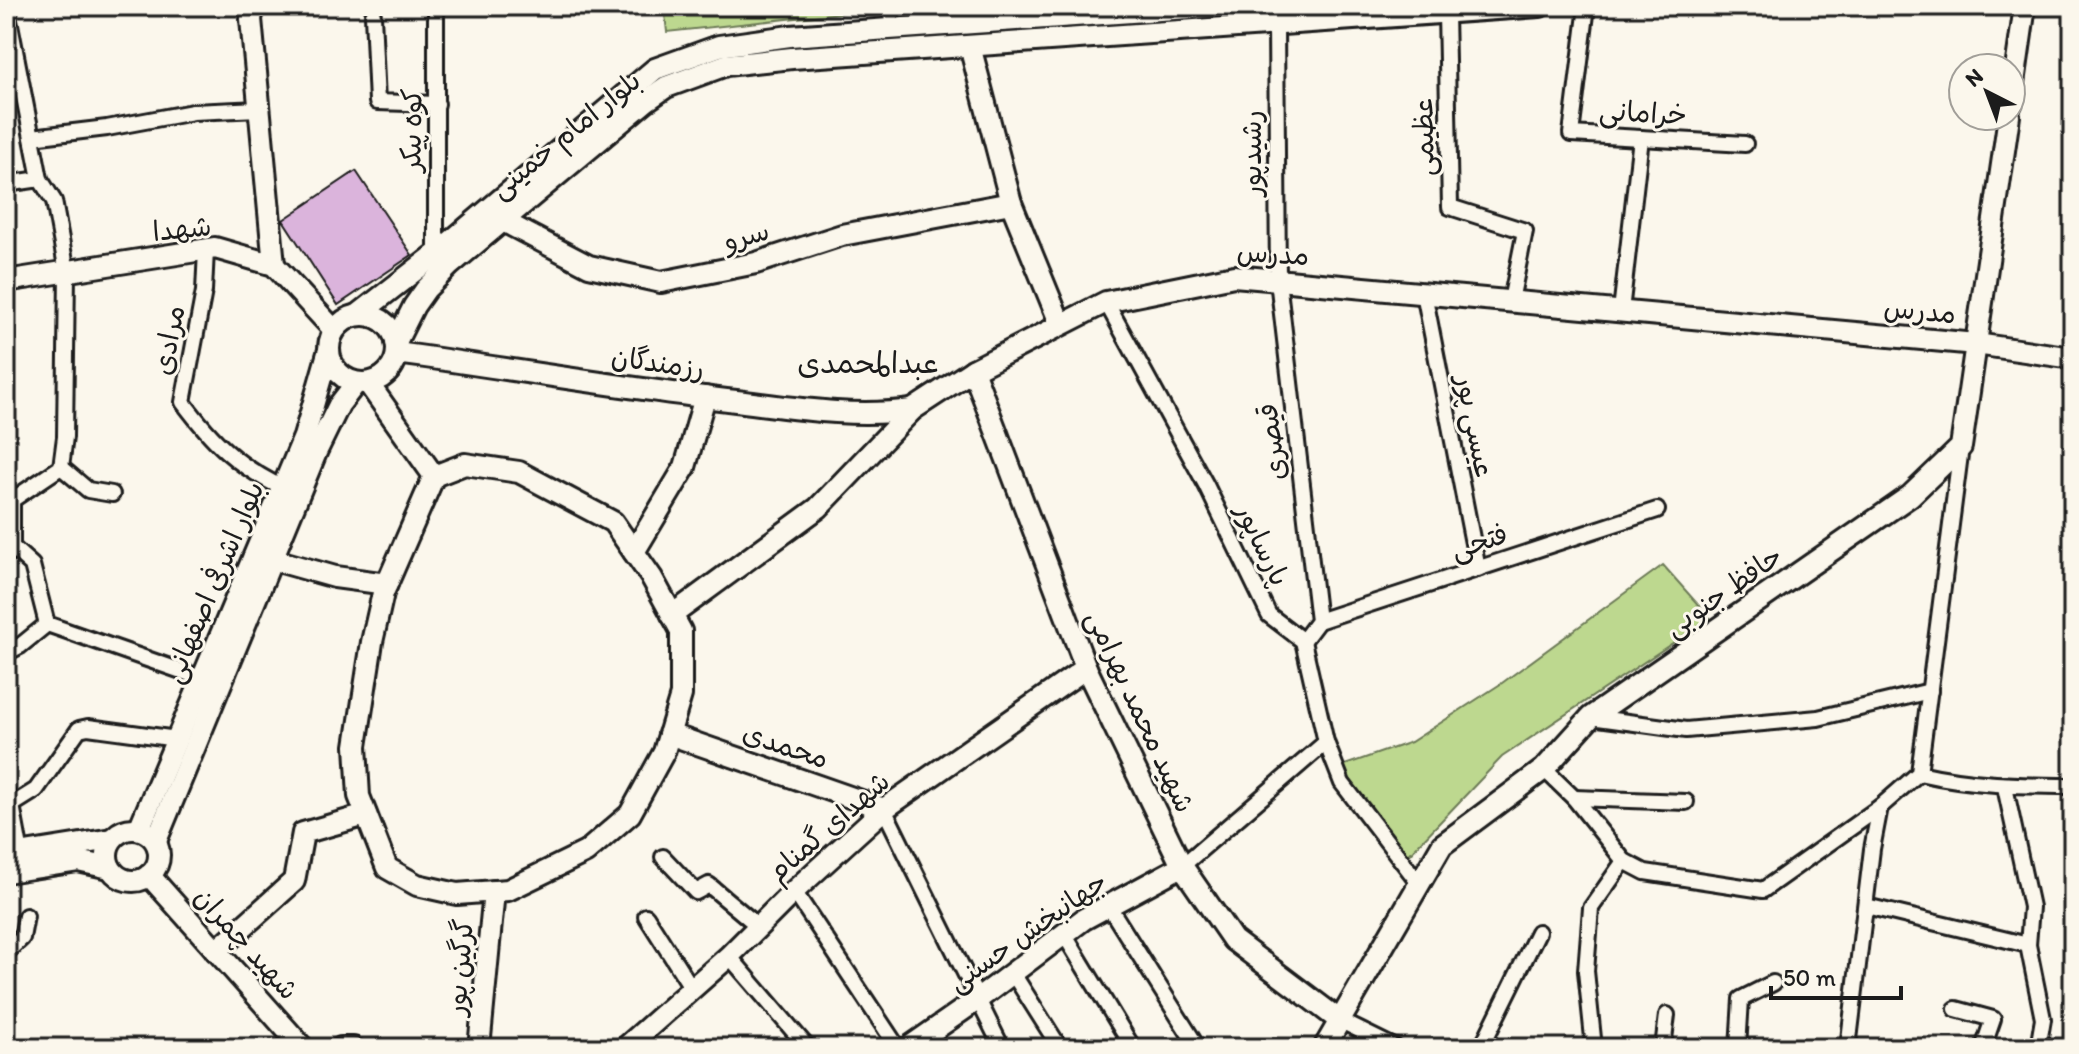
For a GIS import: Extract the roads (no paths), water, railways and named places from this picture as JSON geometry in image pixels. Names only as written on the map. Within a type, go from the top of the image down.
[{"type":"street","points":[[12,6],[6,10],[40,179],[54,201],[67,272],[65,437],[61,467],[12,500],[9,547],[32,565],[47,624]]},
{"type":"street","points":[[254,6],[251,19],[274,265],[334,330]]},
{"type":"street","name":"کوه پیکر","points":[[436,6],[436,254]]},
{"type":"street","points":[[890,6],[893,29]]},
{"type":"street","name":"بلوار امام خمینی","points":[[358,315],[436,254],[655,69],[719,46],[790,36],[1217,6]]},
{"type":"street","name":"بلوار امام خمینی","points":[[397,348],[404,322],[426,289],[503,221],[666,87],[726,65],[1540,6]]},
{"type":"street","name":"خرامانی","points":[[1587,6],[1571,134],[1745,144]]},
{"type":"street","points":[[2018,52],[2025,6]]},
{"type":"street","name":"عظیمی","points":[[1446,13],[1450,207],[1525,231],[1511,301]]},
{"type":"street","points":[[373,15],[377,102],[437,104]]},
{"type":"street","name":"رشیدپور","points":[[1276,25],[1278,280]]},
{"type":"street","points":[[970,46],[1011,203],[1060,323]]},
{"type":"street","points":[[32,137],[107,128],[193,112],[259,109]]},
{"type":"street","points":[[1544,769],[1574,798],[1624,861],[1645,872],[1763,890],[1880,807],[1919,773],[1961,447],[2007,132]]},
{"type":"street","points":[[1621,311],[1641,138]]},
{"type":"street","points":[[6,184],[40,179]]},
{"type":"street","name":"سرو","points":[[503,221],[589,266],[661,282],[756,263],[842,235],[1011,203]]},
{"type":"street","name":"شهدا","points":[[6,281],[215,248],[274,265]]},
{"type":"street","name":"مرادی","points":[[206,250],[204,291],[183,402],[208,435],[251,473],[283,488]]},
{"type":"street","name":"مدرس","points":[[672,615],[818,508],[912,410],[973,370],[1106,302],[1234,276],[1976,344],[2073,358]]},
{"type":"street","name":"قیصری","points":[[1278,280],[1318,621]]},
{"type":"street","name":"عیسی پور","points":[[1424,293],[1478,569]]},
{"type":"street","name":"پارساپور","points":[[1106,302],[1206,485],[1269,615],[1303,641]]},
{"type":"street","points":[[362,383],[388,373],[397,348],[386,324],[378,318],[358,315],[340,323],[329,341],[328,353],[337,373],[362,383],[434,476]]},
{"type":"street","name":"رزمندگان","points":[[397,348],[705,397],[826,411],[882,414],[912,410]]},
{"type":"street","name":"بلوار اشرفی اصفهانی","points":[[147,835],[177,739],[304,437],[328,353]]},
{"type":"street","name":"شهید محمد بهرامی","points":[[973,370],[1086,668],[1182,866],[1233,940],[1339,1020]]},
{"type":"street","name":"بلوار اشرفی اصفهانی","points":[[147,835],[317,450],[339,405],[362,383]]},
{"type":"street","points":[[634,552],[685,467],[705,397]]},
{"type":"street","name":"حافظ جنوبی","points":[[1324,1048],[1442,845],[1544,769],[1591,717],[1910,496],[1961,447]]},
{"type":"street","points":[[465,464],[519,472],[613,522],[634,552],[681,631],[681,695],[664,752],[630,814],[586,852],[508,890],[457,894],[417,885],[387,868],[359,796],[356,746],[372,642],[387,584],[434,476],[465,464]]},
{"type":"street","points":[[61,467],[88,490],[112,494]]},
{"type":"street","name":"فتحی","points":[[1318,621],[1657,510]]},
{"type":"street","points":[[271,559],[335,577],[387,584]]},
{"type":"street","points":[[1318,621],[1303,641],[1326,742],[1342,783],[1418,882]]},
{"type":"street","points":[[47,624],[204,679]]},
{"type":"street","points":[[6,653],[47,624]]},
{"type":"street","name":"شهدای گمنام","points":[[625,1048],[693,990],[884,809],[1086,668]]},
{"type":"street","points":[[1591,717],[1686,730],[1818,718],[1930,691]]},
{"type":"street","points":[[112,839],[107,853],[110,868],[116,875],[132,881],[149,875],[159,861],[147,835],[124,830],[112,839],[14,855],[9,798],[36,790],[79,729],[88,727],[177,739]]},
{"type":"street","name":"محمدی","points":[[669,734],[884,809]]},
{"type":"street","points":[[1182,866],[1326,742]]},
{"type":"street","points":[[1919,773],[1961,783],[2005,787],[2073,786]]},
{"type":"street","points":[[2005,787],[2031,907],[2028,945],[2043,1019],[2038,1048]]},
{"type":"street","points":[[1574,798],[1686,802]]},
{"type":"street","points":[[1848,1048],[1880,807]]},
{"type":"street","points":[[884,809],[1002,1048]]},
{"type":"street","points":[[216,951],[294,881],[303,833],[366,815]]},
{"type":"street","points":[[663,857],[696,892],[709,885],[758,926]]},
{"type":"street","points":[[6,872],[78,861],[110,868]]},
{"type":"street","points":[[1594,1048],[1586,971],[1591,908],[1624,861]]},
{"type":"street","name":"جهانبخش حسنی","points":[[908,1048],[1064,934],[1108,905],[1182,866]]},
{"type":"street","name":"شهید چمران","points":[[149,875],[303,1048]]},
{"type":"street","name":"گرگین پور","points":[[479,1048],[494,891]]},
{"type":"street","points":[[794,891],[898,1048]]},
{"type":"street","points":[[1108,905],[1198,1048]]},
{"type":"street","points":[[1866,906],[2028,945]]},
{"type":"street","points":[[6,953],[22,938],[26,916]]},
{"type":"street","points":[[646,916],[693,990]]},
{"type":"street","points":[[1481,1048],[1538,932]]},
{"type":"street","points":[[1064,934],[1133,1048]]},
{"type":"street","points":[[729,956],[808,1048]]},
{"type":"street","points":[[1012,972],[1060,1048]]},
{"type":"street","points":[[1738,1048],[1741,999],[1773,983]]},
{"type":"street","points":[[1956,1009],[1993,1019],[1983,1048]]},
{"type":"street","points":[[1663,1048],[1667,1015]]},
{"type":"street","points":[[1339,1020],[1396,1048]]},
{"type":"street","points":[[341,1048],[353,1048]]},
{"type":"district","name":"عبدالمحمدی","points":[[868,362]]}]
